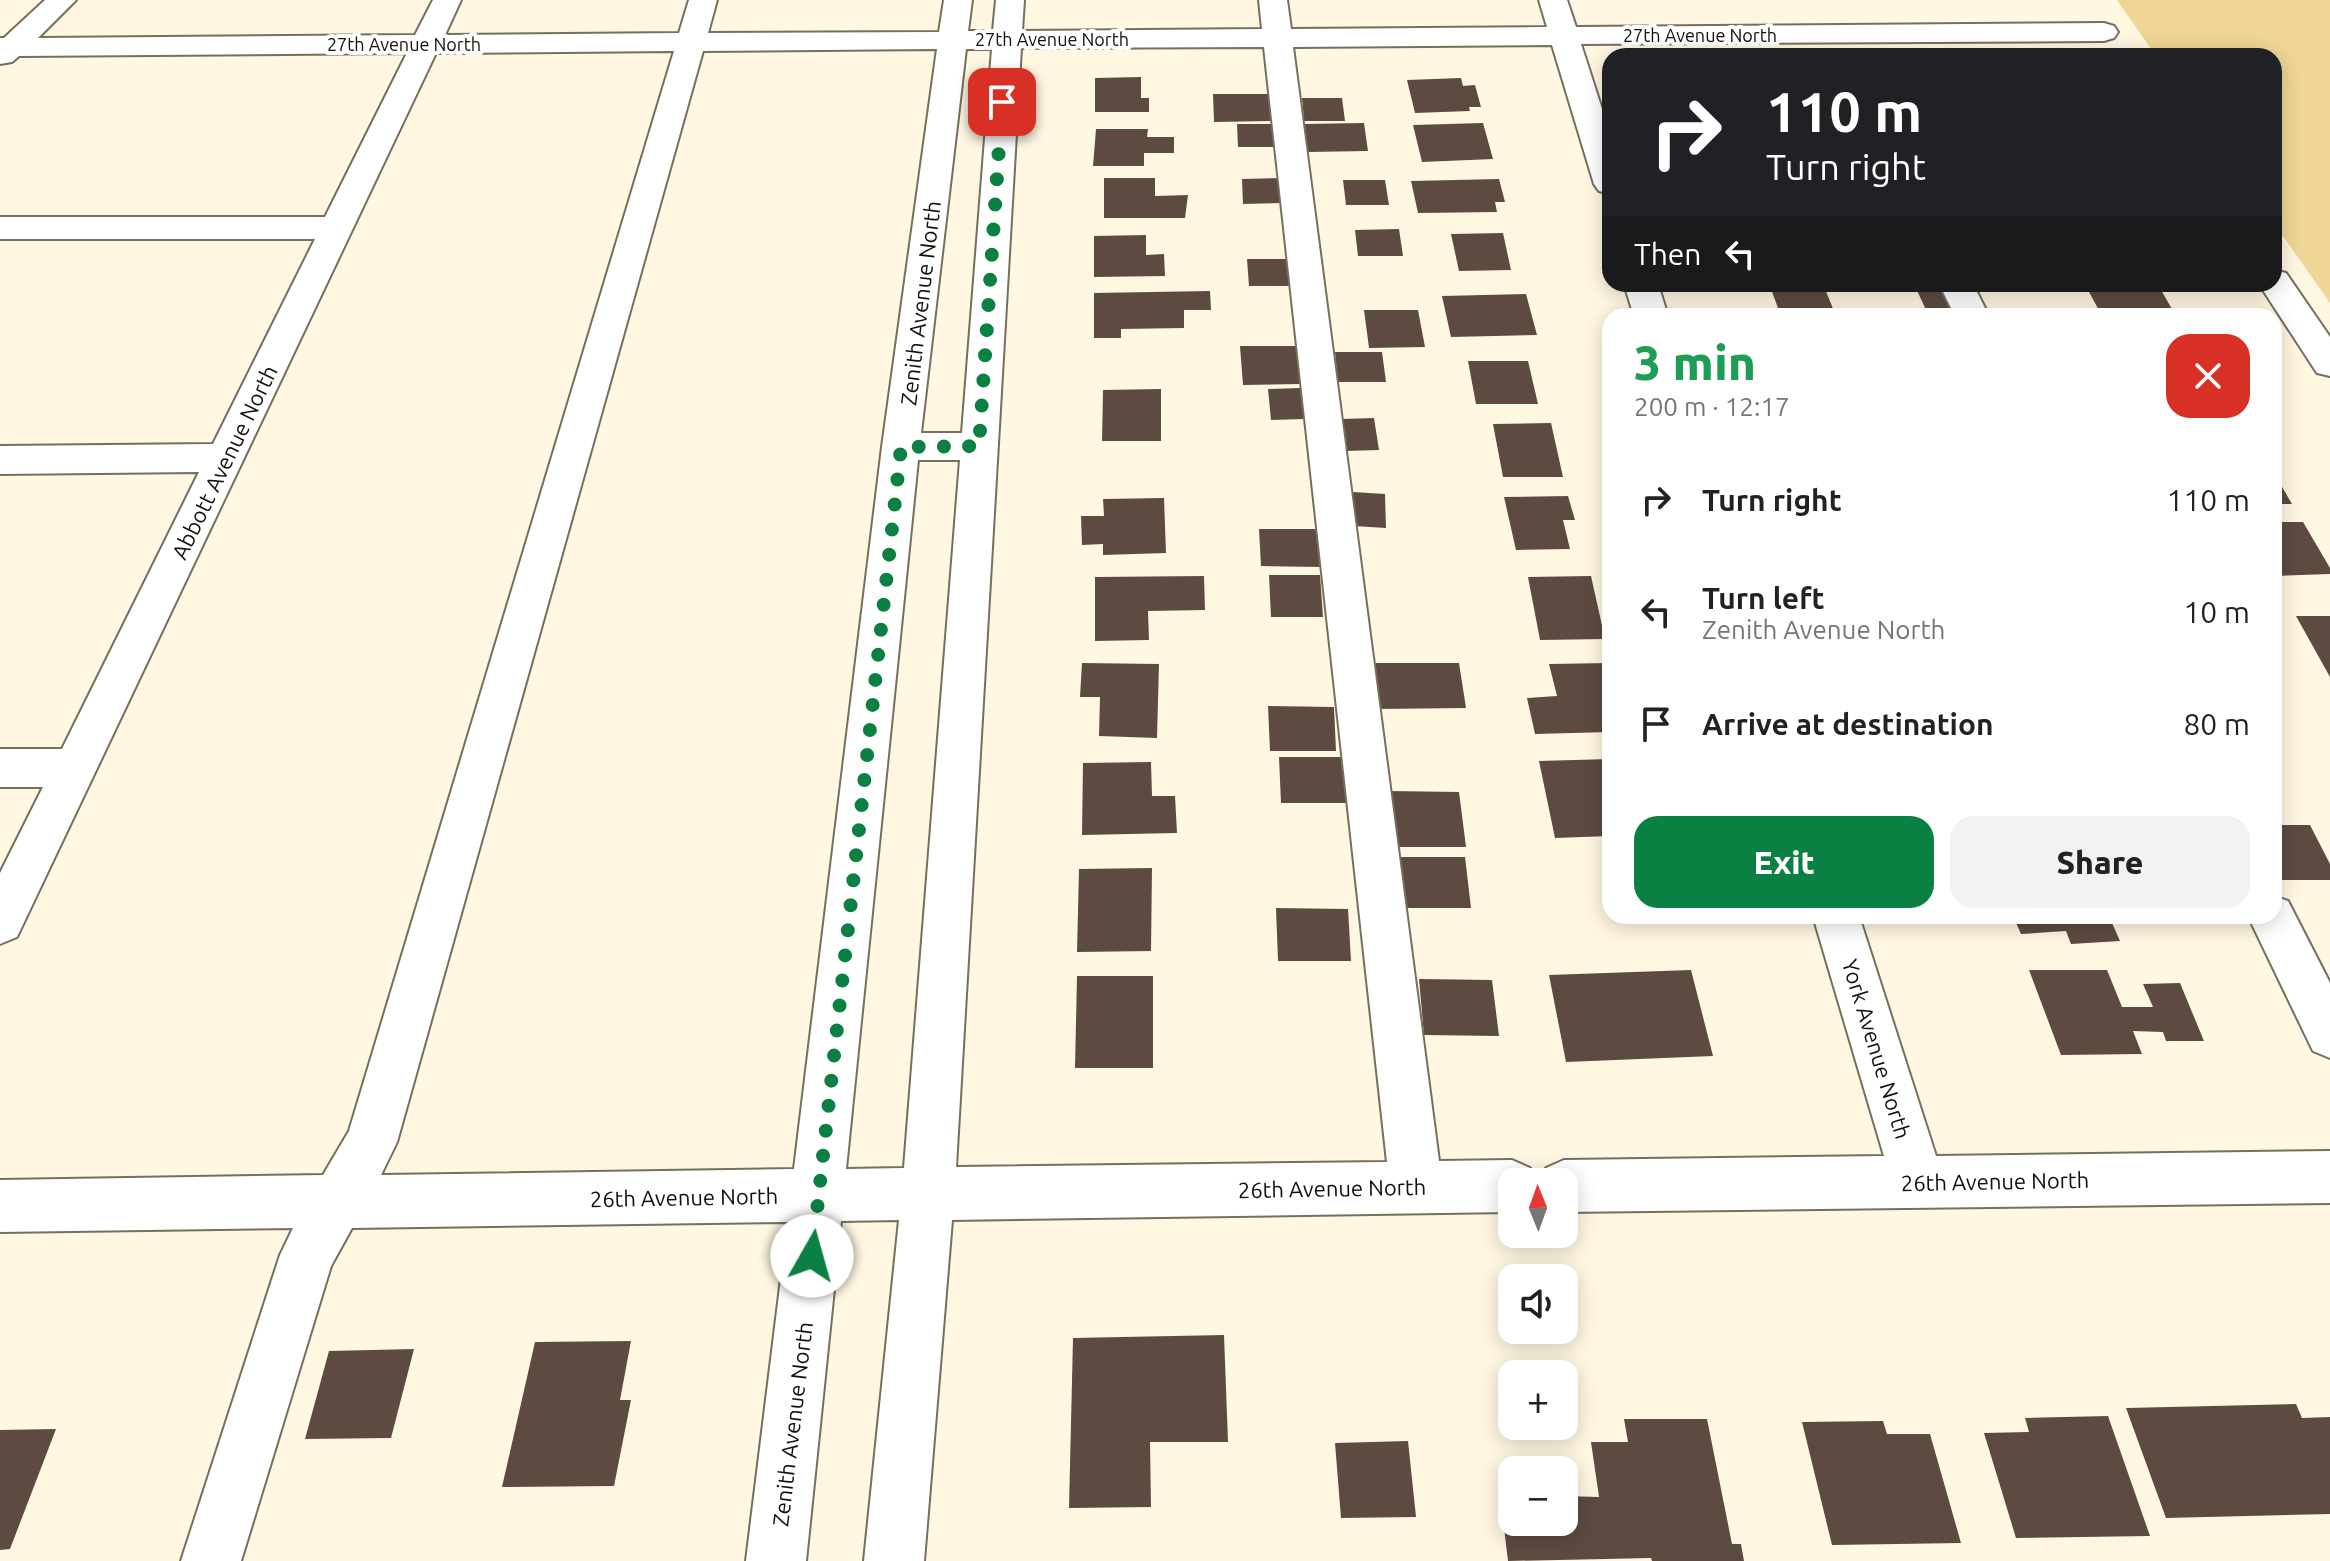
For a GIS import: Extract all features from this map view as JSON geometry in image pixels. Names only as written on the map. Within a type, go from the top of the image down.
[{"type":"street","points":[[4,51],[62,0]]},
{"type":"street","name":"Abbott Avenue North","points":[[0,922],[447,0]]},
{"type":"street","points":[[211,1561],[307,1255],[371,1142],[703,0]]},
{"type":"street","name":"Zenith Avenue North","points":[[776,1561],[901,447],[958,0]]},
{"type":"street","points":[[894,1561],[928,1193],[1010,0]]},
{"type":"street","points":[[1553,0],[1602,158]]},
{"type":"street","points":[[2082,0],[2115,48]]},
{"type":"street","points":[[1275,19],[1416,1188]]},
{"type":"street","name":"27th Avenue North","points":[[4,51],[1007,40],[1275,19],[1564,36],[2104,32]]},
{"type":"street","points":[[0,228],[338,228]]},
{"type":"street","points":[[2281,292],[2330,364]]},
{"type":"street","points":[[901,447],[979,446]]},
{"type":"street","points":[[0,460],[226,458]]},
{"type":"street","points":[[0,768],[76,768]]},
{"type":"street","name":"York Avenue North","points":[[1838,924],[1918,1182]]},
{"type":"street","points":[[2275,924],[2330,1034]]},
{"type":"street","name":"26th Avenue North","points":[[1578,1186],[2330,1177]]},
{"type":"street","name":"26th Avenue North","points":[[0,1206],[1498,1186]]},
{"type":"shaded area","points":[[2117,0],[2330,0],[2330,303],[2282,234],[2282,48],[2150,48]]},
{"type":"building","points":[[1141,77],[1141,98],[1149,98],[1149,112],[1095,112],[1095,78]]},
{"type":"building","points":[[1461,78],[1463,86],[1475,85],[1481,107],[1469,107],[1470,111],[1415,113],[1407,80]]},
{"type":"building","points":[[1213,94],[1274,94],[1277,121],[1214,122]]},
{"type":"building","points":[[1302,98],[1342,98],[1345,121],[1304,121]]},
{"type":"building","points":[[1364,123],[1368,151],[1307,152],[1303,124]]},
{"type":"building","points":[[1483,123],[1493,159],[1422,162],[1413,125]]},
{"type":"building","points":[[1237,124],[1277,124],[1279,147],[1238,147]]},
{"type":"building","points":[[1096,129],[1148,129],[1147,137],[1174,137],[1174,153],[1144,153],[1144,166],[1093,166]]},
{"type":"building","points":[[1104,178],[1155,178],[1155,196],[1188,195],[1185,218],[1104,218]]},
{"type":"building","points":[[1284,178],[1286,203],[1243,204],[1242,179]]},
{"type":"building","points":[[1499,179],[1505,202],[1495,202],[1497,212],[1418,213],[1411,181]]},
{"type":"building","points":[[1343,180],[1385,180],[1389,205],[1346,205]]},
{"type":"building","points":[[1399,229],[1403,256],[1358,256],[1355,230]]},
{"type":"building","points":[[1503,233],[1511,270],[1459,271],[1451,234]]},
{"type":"building","points":[[1146,235],[1146,255],[1164,254],[1165,276],[1094,277],[1094,236]]},
{"type":"building","points":[[1247,259],[1291,259],[1294,286],[1249,286]]},
{"type":"building","points":[[1210,291],[1211,310],[1184,310],[1184,328],[1121,329],[1121,338],[1094,338],[1094,293]]},
{"type":"building","points":[[1772,292],[1826,292],[1833,308],[1778,308]]},
{"type":"building","points":[[1918,292],[1945,292],[1953,308],[1925,308]]},
{"type":"building","points":[[2089,292],[2162,292],[2171,308],[2098,308]]},
{"type":"building","points":[[1526,294],[1537,335],[1451,337],[1442,296]]},
{"type":"building","points":[[1364,310],[1418,310],[1425,347],[1369,348]]},
{"type":"building","points":[[1240,346],[1296,346],[1300,384],[1243,385]]},
{"type":"building","points":[[1335,352],[1382,352],[1386,382],[1338,382]]},
{"type":"building","points":[[1468,361],[1528,361],[1538,404],[1476,404]]},
{"type":"building","points":[[1300,388],[1304,419],[1271,420],[1268,389]]},
{"type":"building","points":[[1161,389],[1161,441],[1102,441],[1103,390]]},
{"type":"building","points":[[1374,418],[1379,450],[1345,451],[1341,419]]},
{"type":"building","points":[[1551,423],[1563,477],[1503,477],[1493,424]]},
{"type":"building","points":[[2282,487],[2292,504],[2282,504]]},
{"type":"building","points":[[1353,492],[1385,494],[1386,528],[1354,526]]},
{"type":"building","points":[[1568,496],[1575,520],[1563,520],[1570,549],[1516,550],[1504,497]]},
{"type":"building","points":[[1164,498],[1166,553],[1103,555],[1103,544],[1082,545],[1081,516],[1104,516],[1103,499]]},
{"type":"building","points":[[2282,522],[2303,522],[2330,568],[2330,574],[2282,576]]},
{"type":"building","points":[[1259,529],[1319,529],[1321,567],[1261,566]]},
{"type":"building","points":[[1269,575],[1320,575],[1323,617],[1271,617]]},
{"type":"building","points":[[1204,576],[1205,610],[1148,611],[1149,640],[1095,641],[1095,577]]},
{"type":"building","points":[[1591,576],[1602,639],[1540,640],[1528,577]]},
{"type":"building","points":[[2296,616],[2330,616],[2330,677]]},
{"type":"building","points":[[1082,663],[1159,664],[1157,738],[1099,736],[1100,697],[1080,697]]},
{"type":"building","points":[[1373,663],[1459,663],[1466,708],[1377,709]]},
{"type":"building","points":[[1602,663],[1602,732],[1535,734],[1527,698],[1557,696],[1549,664]]},
{"type":"building","points":[[1268,706],[1334,707],[1336,751],[1270,751]]},
{"type":"building","points":[[1279,757],[1346,757],[1349,803],[1281,803]]},
{"type":"building","points":[[1602,759],[1602,836],[1555,838],[1539,761]]},
{"type":"building","points":[[1151,762],[1152,796],[1175,796],[1177,833],[1082,835],[1083,763]]},
{"type":"building","points":[[1389,791],[1459,792],[1466,847],[1396,847]]},
{"type":"building","points":[[2282,825],[2310,825],[2330,864],[2330,880],[2282,880]]},
{"type":"building","points":[[1395,857],[1465,857],[1471,908],[1399,908]]},
{"type":"building","points":[[1152,868],[1151,951],[1077,952],[1079,869]]},
{"type":"building","points":[[1276,908],[1348,909],[1351,961],[1278,961]]},
{"type":"building","points":[[2017,924],[2113,924],[2120,941],[2071,944],[2066,931],[2021,934]]},
{"type":"building","points":[[1691,970],[1713,1056],[1566,1062],[1549,975]]},
{"type":"building","points":[[2029,970],[2107,970],[2122,1007],[2153,1007],[2143,984],[2180,983],[2204,1041],[2166,1041],[2163,1032],[2133,1031],[2142,1054],[2061,1055]]},
{"type":"building","points":[[1077,976],[1153,976],[1153,1068],[1075,1068]]},
{"type":"building","points":[[1419,979],[1492,980],[1499,1036],[1424,1035]]},
{"type":"building","points":[[1224,1335],[1228,1442],[1150,1442],[1151,1507],[1069,1508],[1073,1338]]},
{"type":"building","points":[[631,1341],[620,1400],[631,1400],[614,1486],[502,1487],[535,1342]]},
{"type":"building","points":[[414,1349],[391,1438],[305,1439],[329,1351]]},
{"type":"building","points":[[2296,1404],[2302,1418],[2330,1417],[2330,1514],[2166,1518],[2126,1408]]},
{"type":"building","points":[[2108,1416],[2150,1536],[2016,1538],[1984,1433],[2029,1432],[2025,1418]]},
{"type":"building","points":[[1624,1419],[1707,1419],[1732,1544],[1741,1544],[1744,1561],[1652,1561],[1651,1558],[1508,1561],[1505,1536],[1578,1536],[1578,1496],[1599,1497],[1591,1442],[1628,1442]]},
{"type":"building","points":[[1883,1421],[1887,1434],[1930,1434],[1961,1543],[1832,1545],[1802,1422]]},
{"type":"building","points":[[56,1429],[10,1549],[0,1550],[0,1430]]},
{"type":"building","points":[[1408,1441],[1416,1517],[1341,1518],[1335,1443]]},
{"type":"route","points":[[812,1256],[901,447],[979,446],[1002,102]]}]
